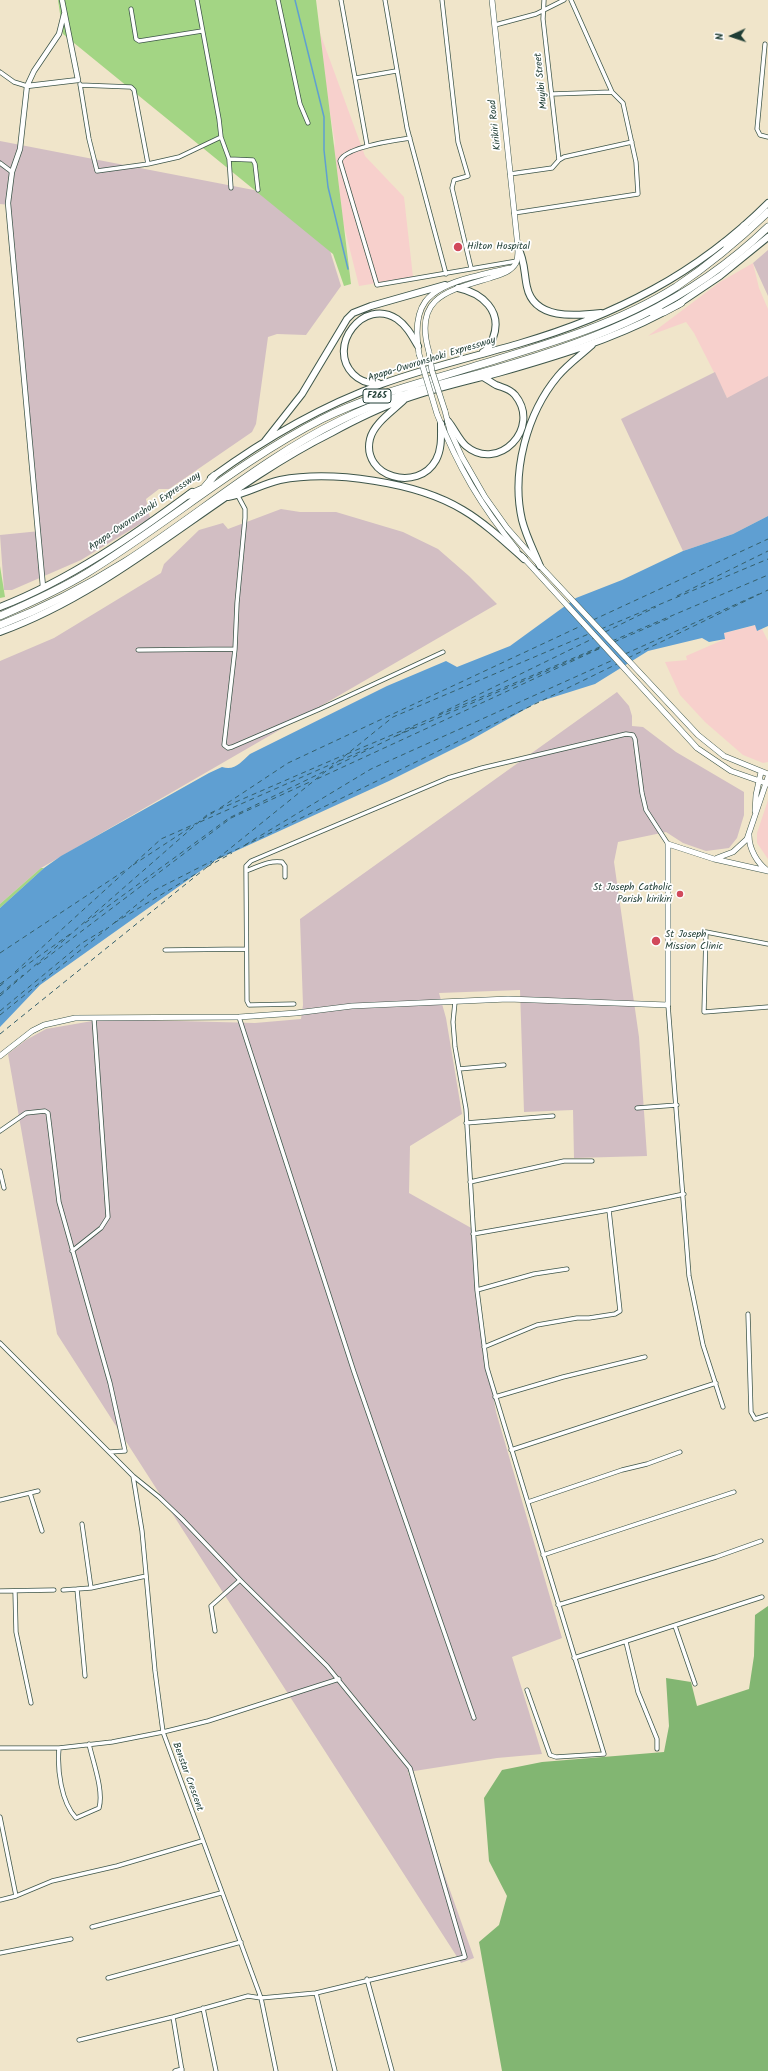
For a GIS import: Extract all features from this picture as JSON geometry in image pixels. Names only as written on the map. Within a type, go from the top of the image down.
[{"type":"highway","name":"Apapa-Oworonshoki Expressway","points":[[0,616],[43,597],[87,573],[220,482],[280,443],[322,419],[370,398],[535,347],[619,317],[675,287],[726,251],[745,229],[768,212]]},
{"type":"highway","name":"F265","points":[[0,625],[50,605],[96,579],[127,560],[274,458],[341,420],[395,397],[562,348],[652,315],[679,300],[724,266],[768,227]]},
{"type":"highway","points":[[726,251],[745,229]]},
{"type":"highway","points":[[724,243],[735,239]]},
{"type":"highway","points":[[652,315],[664,312],[679,300]]},
{"type":"highway","points":[[196,499],[214,476]]},
{"type":"highway","points":[[189,495],[220,482]]},
{"type":"main road","name":"Kirikiri Road","points":[[492,0],[518,248],[517,261]]},
{"type":"main road","name":"Apapa-Oworonshoki Expressway","points":[[0,607],[43,587],[90,561],[189,495],[263,443],[331,406],[383,383],[548,335],[608,313],[681,273],[745,229],[768,203]]},
{"type":"main road","points":[[679,300],[720,276],[768,237]]},
{"type":"main road","points":[[518,248],[522,254],[529,294],[540,308],[559,314],[608,313]]},
{"type":"main road","points":[[517,261],[505,273],[458,288],[439,297],[430,308],[425,329],[432,371],[455,443],[482,491],[507,528],[683,721],[724,756],[768,776],[767,784],[755,812]]},
{"type":"main road","points":[[263,443],[302,394],[347,319],[362,309],[371,306],[512,267]]},
{"type":"main road","points":[[445,285],[433,292],[422,308],[418,326],[419,354],[437,414],[454,456],[475,494],[496,524],[524,559],[692,744],[712,760],[730,771],[767,784]]},
{"type":"main road","points":[[458,288],[480,296],[492,309],[495,317],[496,332],[491,343],[487,350],[477,355]]},
{"type":"main road","points":[[383,383],[369,384],[361,381],[349,370],[345,362],[344,342],[348,332],[356,323],[370,316],[383,315],[396,319],[411,334],[418,346]]},
{"type":"main road","points":[[0,632],[36,617],[83,594],[151,550],[276,464],[312,443],[368,414],[407,398],[593,344],[652,315]]},
{"type":"main road","points":[[542,568],[526,532],[520,505],[520,477],[524,450],[537,410],[551,385],[568,366],[593,344]]},
{"type":"main road","points":[[448,421],[465,445],[473,450],[483,453],[502,451],[516,440],[521,431],[523,421],[523,410],[519,402],[510,390],[496,385],[483,377]]},
{"type":"main road","points":[[407,398],[375,428],[370,438],[370,447],[373,458],[379,468],[387,475],[398,478],[408,478],[426,470],[435,461],[439,451],[441,424]]},
{"type":"main road","points":[[227,498],[238,496],[262,485],[300,477],[342,477],[378,482],[420,491],[461,509],[493,531],[524,559]]},
{"type":"main road","points":[[761,772],[758,781],[755,812],[750,834],[751,846],[756,858],[768,871]]},
{"type":"main road","points":[[714,859],[733,852],[745,842],[750,834]]},
{"type":"main road","points":[[0,1056],[22,1037],[44,1025],[75,1018],[239,1017],[296,1013],[352,1006],[508,999],[668,1005],[668,844],[714,859],[768,871]]},
{"type":"street","points":[[62,0],[80,85],[89,140],[98,171],[148,164],[179,157],[221,137]]},
{"type":"street","points":[[197,0],[221,137],[229,159],[231,188]]},
{"type":"street","points":[[278,0],[300,104],[308,123]]},
{"type":"street","points":[[341,0],[367,145]]},
{"type":"street","points":[[386,0],[396,71],[410,138],[446,274]]},
{"type":"street","points":[[442,0],[458,142],[468,176],[454,180],[452,188],[471,268]]},
{"type":"street","name":"Muyibi Street","points":[[544,0],[559,160]]},
{"type":"street","points":[[495,25],[536,14],[564,0]]},
{"type":"street","points":[[514,213],[638,194],[636,162],[623,103],[612,92],[571,0]]},
{"type":"street","points":[[131,9],[136,39],[139,41],[202,31]]},
{"type":"street","points":[[43,587],[8,203],[12,172],[20,149],[27,86],[34,72],[59,34],[64,12]]},
{"type":"street","points":[[765,44],[757,129],[760,135],[768,137]]},
{"type":"street","points":[[356,78],[396,71]]},
{"type":"street","points":[[0,72],[14,82],[27,86],[78,80]]},
{"type":"street","points":[[80,85],[131,87],[134,90],[148,164]]},
{"type":"street","points":[[552,94],[612,92]]},
{"type":"street","points":[[410,138],[367,145],[343,155],[340,161],[377,285],[413,277],[446,274],[471,268],[517,261]]},
{"type":"street","points":[[510,174],[552,168],[564,157],[632,142]]},
{"type":"street","points":[[229,159],[253,160],[256,164],[258,190]]},
{"type":"street","points":[[0,163],[12,172]]},
{"type":"street","points":[[238,496],[245,509],[245,518],[237,603],[235,649],[223,742],[224,745],[228,748],[320,709],[443,652]]},
{"type":"street","points":[[138,650],[235,649]]},
{"type":"street","points":[[294,1004],[249,1005],[247,1002],[246,866],[251,862],[448,778],[626,734],[633,735],[636,739],[642,793],[646,810],[668,844]]},
{"type":"street","points":[[246,871],[273,861],[282,862],[285,866],[285,876]]},
{"type":"street","points":[[768,944],[706,932],[704,1012],[768,1007]]},
{"type":"street","points":[[165,950],[246,949]]},
{"type":"street","points":[[455,1002],[453,1022],[466,1123],[477,1290],[484,1347],[495,1397],[604,1754],[556,1757],[550,1755],[527,1690]]},
{"type":"street","points":[[668,1005],[684,1194],[689,1276],[703,1345],[723,1407]]},
{"type":"street","points":[[239,1017],[354,1372],[474,1718]]},
{"type":"street","points":[[72,1251],[101,1228],[108,1217],[94,1018]]},
{"type":"street","points":[[458,1069],[504,1066]]},
{"type":"street","points":[[637,1108],[677,1105]]},
{"type":"street","points":[[0,1131],[26,1113],[47,1112],[59,1202],[110,1383],[125,1451],[110,1452]]},
{"type":"street","points":[[466,1123],[553,1116]]},
{"type":"street","points":[[470,1182],[564,1161],[592,1161]]},
{"type":"street","points":[[0,1171],[4,1188]]},
{"type":"street","points":[[473,1234],[609,1210],[684,1194]]},
{"type":"street","points":[[484,1347],[537,1325],[577,1318],[589,1318],[616,1314],[620,1311],[609,1210]]},
{"type":"street","points":[[477,1290],[534,1274],[567,1269]]},
{"type":"street","points":[[748,1314],[751,1412],[754,1419],[768,1416]]},
{"type":"street","points":[[0,1343],[133,1476],[159,1497],[339,1679],[410,1768],[465,1957],[367,1979],[316,1993],[261,1998],[248,1996],[173,2017],[79,2040]]},
{"type":"street","points":[[495,1397],[563,1377],[645,1357]]},
{"type":"street","points":[[511,1450],[716,1383]]},
{"type":"street","points":[[528,1502],[680,1452]]},
{"type":"street","name":"Benstar Crescent","points":[[133,1476],[146,1576],[162,1732],[261,1998],[276,2071]]},
{"type":"street","points":[[0,1500],[38,1491]]},
{"type":"street","points":[[543,1555],[734,1492]]},
{"type":"street","points":[[30,1493],[42,1531]]},
{"type":"street","points":[[82,1524],[91,1588]]},
{"type":"street","points":[[558,1605],[710,1560],[761,1541]]},
{"type":"street","points":[[63,1590],[91,1588],[146,1576]]},
{"type":"street","points":[[214,1631],[211,1606],[240,1580]]},
{"type":"street","points":[[77,1589],[81,1656],[85,1676]]},
{"type":"street","points":[[0,1591],[54,1590]]},
{"type":"street","points":[[15,1591],[16,1632],[31,1703]]},
{"type":"street","points":[[574,1658],[762,1598]]},
{"type":"street","points":[[675,1626],[695,1684]]},
{"type":"street","points":[[626,1642],[638,1692],[654,1733],[657,1749]]},
{"type":"street","points":[[0,1748],[59,1748],[162,1732],[208,1721],[339,1679]]},
{"type":"street","points":[[59,1748],[59,1772],[61,1786],[76,1818],[99,1808],[100,1805],[100,1795],[89,1744]]},
{"type":"street","points":[[0,1818],[16,1896]]},
{"type":"street","points":[[0,1900],[16,1896],[52,1881],[117,1866],[202,1841]]},
{"type":"street","points":[[92,1928],[222,1893]]},
{"type":"street","points":[[0,1953],[71,1939]]},
{"type":"street","points":[[108,1978],[241,1942]]},
{"type":"street","points":[[367,1979],[392,2071]]},
{"type":"street","points":[[316,1993],[335,2071]]},
{"type":"street","points":[[203,2008],[216,2071]]},
{"type":"street","points":[[173,2017],[182,2070],[175,2071]]},
{"type":"shaded area","points":[[308,0],[365,156],[404,197],[413,277],[359,286],[333,182],[330,161],[335,143],[322,64]]},
{"type":"shaded area","points":[[0,141],[321,203],[331,254],[341,286],[306,335],[277,334],[268,337],[256,424],[252,432],[169,489],[159,489],[146,499],[150,518],[81,560],[12,590],[4,590],[0,535],[40,531],[10,205],[0,204]]},
{"type":"shaded area","points":[[768,250],[768,296],[753,263]]},
{"type":"shaded area","points":[[753,263],[759,288],[768,309],[768,376],[752,387],[727,398],[694,333],[686,322],[648,336],[720,282]]},
{"type":"shaded area","points":[[715,372],[727,398],[768,376],[768,516],[733,534],[683,551],[621,419]]},
{"type":"shaded area","points":[[281,509],[300,512],[336,512],[403,532],[438,549],[469,576],[497,604],[41,868],[0,904],[0,661],[54,638],[161,573],[164,564],[199,530],[223,523],[228,529]]},
{"type":"shaded area","points":[[756,625],[757,631],[762,629],[768,641],[768,762],[763,763],[743,755],[705,722],[680,695],[665,662],[687,660],[686,656],[725,639],[724,633]]},
{"type":"shaded area","points":[[617,692],[629,706],[632,716],[632,726],[643,727],[676,752],[744,792],[744,815],[737,838],[729,848],[706,851],[683,843],[666,832],[618,842],[614,862],[639,1037],[647,1156],[574,1158],[573,1110],[524,1112],[520,990],[439,993],[446,1018],[462,1114],[410,1146],[409,1193],[473,1229],[477,1299],[496,1412],[562,1638],[512,1657],[542,1754],[497,1758],[408,1772],[474,1958],[461,1963],[57,1334],[8,1054],[26,1040],[46,1029],[104,1019],[255,1023],[301,1019],[303,1005],[300,919]]},
{"type":"shaded area","points":[[768,800],[768,859],[757,843],[757,833]]},
{"type":"green space","points":[[58,0],[316,0],[351,284],[344,286],[333,254],[63,34]]},
{"type":"green space","points":[[0,566],[5,597],[0,598]]},
{"type":"green space","points":[[41,868],[44,868],[0,908],[0,904]]},
{"type":"green space","points":[[768,1606],[768,2071],[502,2071],[479,1942],[499,1925],[507,1896],[489,1861],[484,1798],[502,1770],[542,1762],[664,1752],[669,1726],[666,1678],[691,1682],[697,1706],[749,1689],[754,1656],[755,1615]]},
{"type":"water","points":[[768,516],[768,626],[757,631],[755,625],[724,633],[725,639],[709,642],[702,638],[648,651],[595,684],[538,702],[469,741],[389,781],[216,860],[40,985],[0,1027],[0,908],[44,868],[61,856],[209,773],[222,767],[234,767],[241,763],[250,754],[387,686],[446,661],[457,667],[510,646],[576,598],[622,580],[683,551],[733,534]]},
{"type":"waterway","points":[[295,0],[324,117],[324,150],[328,187],[348,269]]},
{"type":"ferry route","points":[[593,620],[768,539]]},
{"type":"ferry route","points":[[677,596],[768,551]]},
{"type":"ferry route","points":[[601,629],[768,559]]},
{"type":"ferry route","points":[[612,641],[768,575]]},
{"type":"ferry route","points":[[628,658],[768,590]]},
{"type":"ferry route","points":[[625,654],[759,594]]},
{"type":"ferry route","points":[[605,632],[656,607]]},
{"type":"ferry route","points":[[614,642],[672,617]]},
{"type":"ferry route","points":[[220,808],[288,763],[583,625]]},
{"type":"ferry route","points":[[0,1034],[393,717],[591,633]]},
{"type":"ferry route","points":[[439,714],[594,638]]},
{"type":"ferry route","points":[[347,754],[602,646]]},
{"type":"ferry route","points":[[396,736],[602,647]]},
{"type":"ferry route","points":[[317,779],[603,647]]},
{"type":"ferry route","points":[[245,845],[371,769],[613,660]]},
{"type":"ferry route","points":[[219,858],[617,664]]},
{"type":"ferry route","points":[[329,769],[418,725]]},
{"type":"ferry route","points":[[339,761],[371,747]]},
{"type":"ferry route","points":[[0,996],[208,814],[344,755]]},
{"type":"ferry route","points":[[200,822],[334,763]]},
{"type":"ferry route","points":[[85,923],[229,818],[325,771]]},
{"type":"ferry route","points":[[37,965],[231,818],[312,781]]},
{"type":"ferry route","points":[[203,819],[214,812]]},
{"type":"ferry route","points":[[15,972],[161,839],[197,823]]},
{"type":"ferry route","points":[[133,865],[194,825]]},
{"type":"ferry route","points":[[207,867],[232,853]]},
{"type":"ferry route","points":[[0,1015],[155,890],[212,861]]},
{"type":"ferry route","points":[[0,953],[127,869]]},
{"type":"ferry route","points":[[114,923],[199,872]]},
{"type":"ferry route","points":[[0,1011],[82,943],[107,928]]},
{"type":"ferry route","points":[[0,984],[73,932]]},
{"type":"ferry route","points":[[0,994],[23,975]]},
{"type":"ferry route","points":[[0,986],[7,980]]},
{"type":"place","name":"Hilton Hospital","points":[[458,247]]},
{"type":"place","name":"St Joseph Catholic Parish kirikiri","points":[[680,894]]},
{"type":"place","name":"St Joseph Mission Clinic","points":[[656,941]]}]
